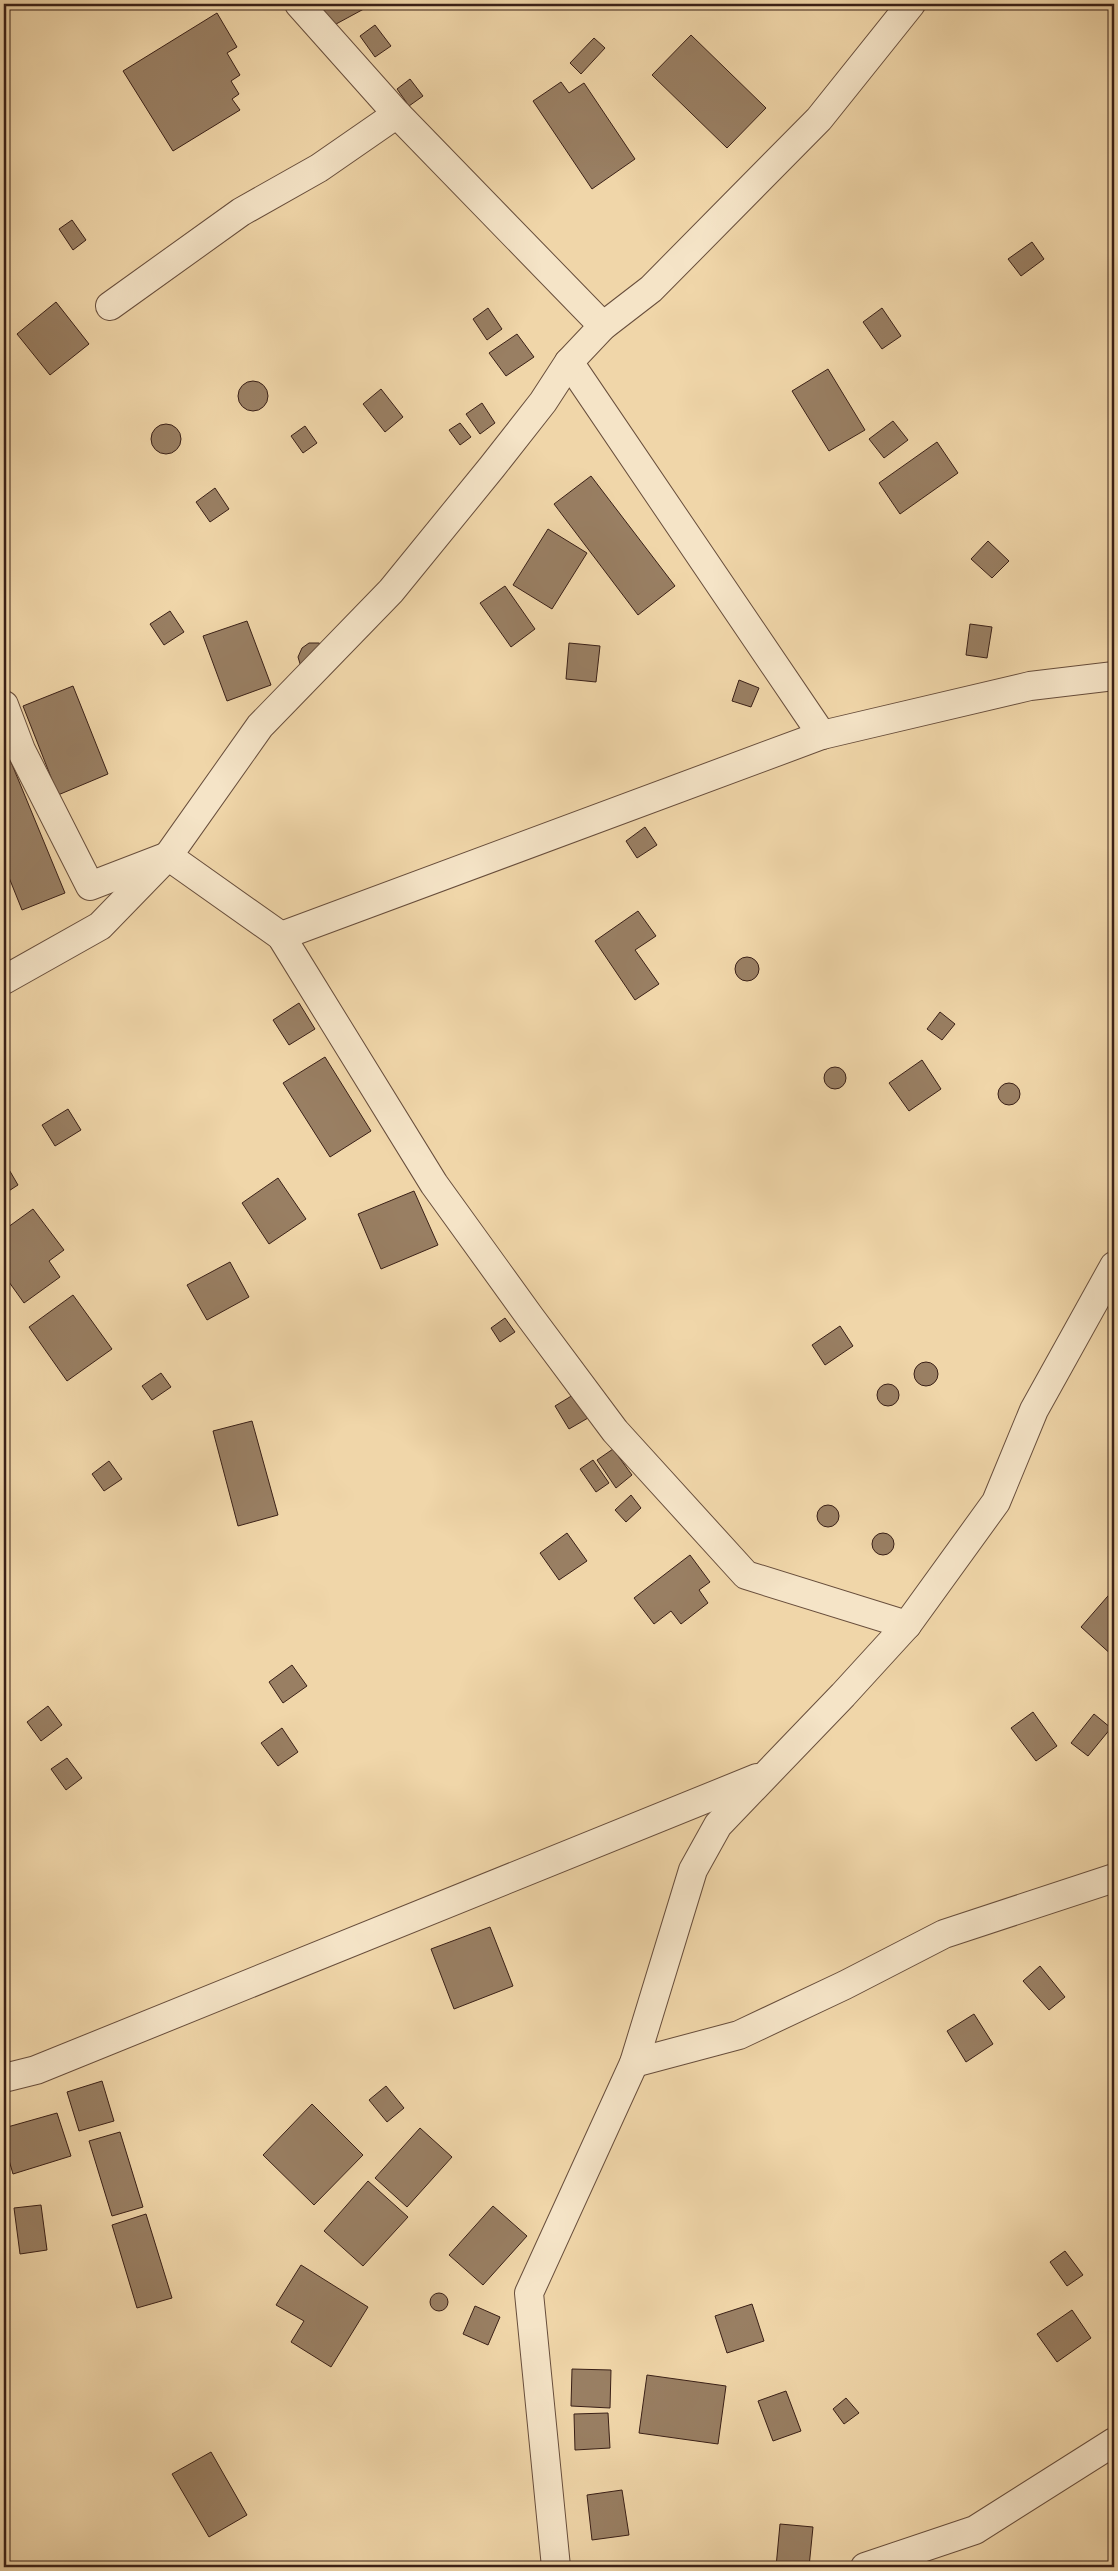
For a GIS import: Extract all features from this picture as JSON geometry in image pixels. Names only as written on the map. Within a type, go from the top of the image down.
[{"type":"street","points":[[299,4],[397,114],[603,326]]},
{"type":"street","points":[[4,980],[100,926],[168,856],[260,726],[391,591],[543,402],[569,362],[603,326],[651,290],[819,119],[911,4]]},
{"type":"street","points":[[110,306],[241,212],[318,168],[397,114]]},
{"type":"street","points":[[569,362],[822,734]]},
{"type":"street","points":[[281,936],[822,734],[1030,686],[1114,676]]},
{"type":"street","points":[[4,704],[21,750],[90,886],[168,856]]},
{"type":"street","points":[[168,856],[281,936],[434,1184],[530,1317],[628,1445],[746,1575],[907,1625]]},
{"type":"street","points":[[556,2567],[529,2293],[634,2063],[693,1870],[718,1825],[907,1625],[996,1502],[1034,1410],[1114,1266]]},
{"type":"street","points":[[4,2078],[36,2070],[769,1772]]},
{"type":"street","points":[[634,2063],[739,2035],[845,1985],[944,1934],[1114,1878]]},
{"type":"street","points":[[865,2567],[975,2530],[1114,2442]]},
{"type":"building","points":[[310,4],[373,4],[325,30]]},
{"type":"building","points":[[217,13],[237,47],[227,53],[240,75],[231,81],[239,94],[232,99],[240,110],[173,151],[123,71]]},
{"type":"building","points":[[375,25],[391,46],[375,57],[360,36]]},
{"type":"building","points":[[691,35],[766,108],[727,148],[652,75]]},
{"type":"building","points":[[594,38],[605,48],[581,74],[570,63]]},
{"type":"building","points":[[410,79],[423,96],[409,106],[397,89]]},
{"type":"building","points":[[561,82],[569,93],[584,83],[635,159],[592,189],[533,101]]},
{"type":"building","points":[[72,220],[86,240],[73,250],[59,229]]},
{"type":"building","points":[[1032,242],[1044,259],[1021,276],[1008,259]]},
{"type":"building","points":[[56,302],[89,344],[50,375],[17,334]]},
{"type":"building","points":[[488,308],[502,329],[487,340],[473,319]]},
{"type":"building","points":[[882,308],[901,336],[882,349],[863,322]]},
{"type":"building","points":[[517,334],[534,357],[506,376],[489,353]]},
{"type":"building","points":[[828,369],[865,430],[829,451],[792,391]]},
{"type":"building","points":[[253,381],[264,385],[268,396],[264,407],[253,411],[242,407],[238,396],[242,385]]},
{"type":"building","points":[[381,389],[403,417],[385,432],[363,404]]},
{"type":"building","points":[[482,403],[495,423],[480,434],[466,414]]},
{"type":"building","points":[[893,421],[908,440],[884,458],[869,439]]},
{"type":"building","points":[[460,423],[471,437],[460,445],[449,430]]},
{"type":"building","points":[[166,424],[177,428],[181,439],[177,450],[166,454],[155,450],[151,439],[155,428]]},
{"type":"building","points":[[305,426],[317,443],[303,453],[291,436]]},
{"type":"building","points":[[937,442],[958,473],[900,514],[879,483]]},
{"type":"building","points":[[591,476],[675,586],[638,615],[554,504]]},
{"type":"building","points":[[215,488],[229,509],[210,522],[196,502]]},
{"type":"building","points":[[548,529],[587,553],[552,609],[513,585]]},
{"type":"building","points":[[988,541],[1009,561],[992,578],[971,559]]},
{"type":"building","points":[[505,586],[535,629],[511,647],[480,603]]},
{"type":"building","points":[[170,611],[184,632],[164,645],[150,624]]},
{"type":"building","points":[[247,621],[271,685],[227,701],[203,636]]},
{"type":"building","points":[[970,624],[992,627],[987,658],[966,655]]},
{"type":"building","points":[[309,643],[319,643],[328,649],[301,667],[298,657],[302,648]]},
{"type":"building","points":[[569,643],[600,646],[596,682],[566,679]]},
{"type":"building","points":[[739,680],[759,688],[751,707],[732,701]]},
{"type":"building","points":[[73,686],[108,774],[58,795],[23,706]]},
{"type":"building","points":[[4,745],[65,893],[22,910],[4,865]]},
{"type":"building","points":[[645,827],[657,845],[637,858],[626,841]]},
{"type":"building","points":[[638,911],[656,936],[635,950],[659,984],[635,1000],[595,941]]},
{"type":"building","points":[[747,957],[755,961],[759,969],[755,977],[747,981],[739,977],[735,969],[739,961]]},
{"type":"building","points":[[299,1003],[315,1029],[289,1045],[273,1020]]},
{"type":"building","points":[[940,1012],[955,1024],[942,1040],[927,1029]]},
{"type":"building","points":[[325,1057],[371,1131],[330,1157],[283,1083]]},
{"type":"building","points":[[922,1060],[941,1089],[909,1111],[889,1083]]},
{"type":"building","points":[[831,1067],[839,1067],[846,1074],[846,1082],[839,1089],[831,1089],[824,1082],[824,1074]]},
{"type":"building","points":[[1005,1083],[1013,1083],[1020,1090],[1020,1098],[1013,1105],[1005,1105],[998,1098],[998,1090]]},
{"type":"building","points":[[68,1109],[81,1130],[55,1146],[42,1125]]},
{"type":"building","points":[[4,1161],[18,1185],[4,1194]]},
{"type":"building","points":[[278,1178],[306,1219],[269,1244],[242,1203]]},
{"type":"building","points":[[414,1191],[438,1245],[381,1269],[358,1214]]},
{"type":"building","points":[[33,1209],[64,1250],[49,1261],[60,1277],[24,1303],[4,1275],[4,1230]]},
{"type":"building","points":[[230,1262],[249,1297],[207,1320],[187,1285]]},
{"type":"building","points":[[73,1295],[112,1349],[67,1381],[29,1327]]},
{"type":"building","points":[[505,1318],[515,1332],[500,1342],[491,1328]]},
{"type":"building","points":[[840,1326],[853,1346],[825,1365],[812,1345]]},
{"type":"building","points":[[926,1362],[934,1366],[938,1374],[934,1382],[926,1386],[918,1382],[914,1374],[918,1366]]},
{"type":"building","points":[[161,1373],[171,1387],[152,1400],[142,1386]]},
{"type":"building","points":[[888,1384],[896,1387],[899,1395],[896,1403],[888,1406],[880,1403],[877,1395],[880,1387]]},
{"type":"building","points":[[573,1395],[588,1418],[569,1429],[555,1406]]},
{"type":"building","points":[[252,1421],[278,1515],[238,1526],[213,1431]]},
{"type":"building","points":[[613,1449],[632,1475],[616,1488],[597,1460]]},
{"type":"building","points":[[593,1460],[609,1483],[596,1492],[580,1469]]},
{"type":"building","points":[[109,1461],[122,1479],[104,1491],[92,1474]]},
{"type":"building","points":[[631,1495],[641,1508],[626,1522],[615,1510]]},
{"type":"building","points":[[824,1505],[832,1505],[839,1512],[839,1520],[832,1527],[824,1527],[817,1520],[817,1512]]},
{"type":"building","points":[[567,1533],[587,1561],[559,1580],[540,1553]]},
{"type":"building","points":[[883,1533],[891,1536],[894,1544],[891,1552],[883,1555],[875,1552],[872,1544],[875,1536]]},
{"type":"building","points":[[690,1555],[710,1582],[699,1590],[708,1603],[681,1624],[671,1611],[654,1624],[634,1598]]},
{"type":"building","points":[[1114,1589],[1114,1657],[1081,1627]]},
{"type":"building","points":[[292,1665],[307,1686],[283,1703],[269,1682]]},
{"type":"building","points":[[48,1706],[62,1725],[41,1741],[27,1722]]},
{"type":"building","points":[[1033,1712],[1057,1746],[1036,1761],[1011,1728]]},
{"type":"building","points":[[1094,1714],[1111,1728],[1088,1756],[1071,1743]]},
{"type":"building","points":[[282,1728],[298,1752],[278,1766],[261,1743]]},
{"type":"building","points":[[67,1758],[82,1778],[66,1790],[51,1769]]},
{"type":"building","points":[[490,1927],[513,1986],[454,2009],[431,1949]]},
{"type":"building","points":[[1040,1966],[1065,1997],[1049,2010],[1023,1981]]},
{"type":"building","points":[[974,2014],[993,2044],[966,2062],[947,2031]]},
{"type":"building","points":[[102,2081],[114,2121],[79,2131],[67,2092]]},
{"type":"building","points":[[386,2086],[404,2108],[387,2122],[369,2100]]},
{"type":"building","points":[[312,2104],[363,2155],[314,2205],[263,2155]]},
{"type":"building","points":[[57,2113],[71,2156],[13,2174],[4,2143],[4,2128]]},
{"type":"building","points":[[420,2128],[452,2157],[407,2207],[375,2178]]},
{"type":"building","points":[[120,2132],[143,2207],[112,2216],[89,2141]]},
{"type":"building","points":[[368,2181],[408,2217],[363,2266],[324,2231]]},
{"type":"building","points":[[41,2205],[47,2250],[20,2254],[14,2208]]},
{"type":"building","points":[[493,2206],[527,2236],[483,2285],[449,2255]]},
{"type":"building","points":[[146,2214],[172,2298],[137,2308],[112,2225]]},
{"type":"building","points":[[1065,2251],[1083,2275],[1067,2286],[1050,2262]]},
{"type":"building","points":[[301,2265],[368,2307],[331,2367],[291,2342],[304,2321],[276,2305]]},
{"type":"building","points":[[439,2293],[445,2296],[448,2302],[445,2308],[439,2311],[433,2308],[430,2302],[433,2296]]},
{"type":"building","points":[[752,2304],[764,2341],[727,2353],[715,2316]]},
{"type":"building","points":[[475,2306],[500,2317],[488,2345],[463,2334]]},
{"type":"building","points":[[1072,2310],[1091,2338],[1057,2362],[1037,2334]]},
{"type":"building","points":[[572,2369],[611,2370],[610,2408],[571,2406]]},
{"type":"building","points":[[647,2375],[726,2386],[718,2444],[639,2433]]},
{"type":"building","points":[[786,2391],[801,2431],[773,2441],[758,2401]]},
{"type":"building","points":[[846,2398],[859,2413],[844,2424],[833,2409]]},
{"type":"building","points":[[608,2413],[610,2448],[575,2450],[574,2414]]},
{"type":"building","points":[[211,2452],[247,2515],[209,2537],[172,2474]]},
{"type":"building","points":[[622,2490],[629,2535],[592,2540],[587,2495]]},
{"type":"building","points":[[780,2524],[813,2527],[809,2567],[776,2567]]}]
